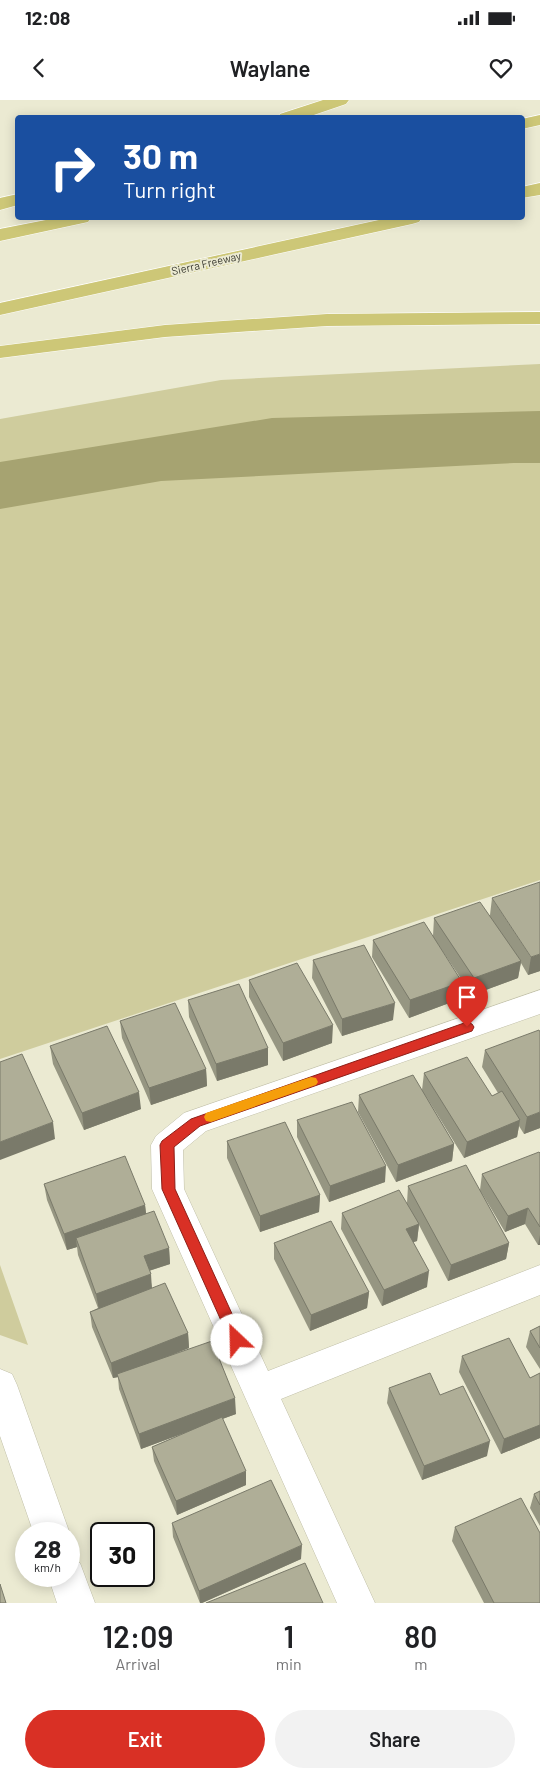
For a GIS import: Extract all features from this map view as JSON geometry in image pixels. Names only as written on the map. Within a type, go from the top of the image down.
[{"type":"highway","points":[[295,115],[340,100]]},
{"type":"highway","points":[[525,123],[540,120]]},
{"type":"highway","points":[[525,192],[540,189]]},
{"type":"highway","points":[[0,204],[15,200]]},
{"type":"highway","points":[[0,235],[71,220]]},
{"type":"highway","name":"Sierra Freeway","points":[[0,309],[403,220]]},
{"type":"highway","points":[[0,352],[165,331],[317,321],[540,318]]},
{"type":"street","points":[[356,1603],[168,1189],[167,1145],[195,1122],[540,1002]]},
{"type":"street","points":[[260,1391],[540,1280]]},
{"type":"street","points":[[0,1385],[48,1522]]},
{"type":"street","points":[[71,1587],[76,1603]]},
{"type":"shaded area","points":[[540,364],[540,880],[0,1059],[0,419],[221,380]]},
{"type":"shaded area","points":[[540,411],[540,463],[161,481],[0,509],[0,462],[272,418]]},
{"type":"shaded area","points":[[0,1265],[28,1345],[0,1335]]},
{"type":"building","points":[[540,882],[540,954],[531,957],[492,898]]},
{"type":"building","points":[[480,902],[521,961],[474,978],[434,918]]},
{"type":"building","points":[[424,922],[462,982],[410,1000],[373,940]]},
{"type":"building","points":[[364,945],[395,1003],[342,1019],[313,960]]},
{"type":"building","points":[[297,963],[333,1025],[283,1043],[249,980]]},
{"type":"building","points":[[239,984],[268,1048],[216,1064],[188,1000]]},
{"type":"building","points":[[175,1003],[206,1069],[149,1088],[120,1021]]},
{"type":"building","points":[[107,1026],[139,1092],[82,1113],[50,1046]]},
{"type":"building","points":[[539,1030],[540,1112],[527,1117],[485,1050]]},
{"type":"building","points":[[22,1054],[53,1122],[0,1142],[0,1062]]},
{"type":"building","points":[[467,1057],[492,1096],[502,1091],[520,1120],[467,1142],[424,1073]]},
{"type":"building","points":[[413,1075],[454,1144],[398,1165],[359,1095]]},
{"type":"building","points":[[352,1102],[386,1166],[330,1186],[297,1120]]},
{"type":"building","points":[[285,1122],[320,1195],[260,1216],[227,1141]]},
{"type":"building","points":[[539,1152],[540,1227],[528,1208],[508,1216],[482,1174]]},
{"type":"building","points":[[125,1156],[145,1205],[64,1234],[44,1184]]},
{"type":"building","points":[[466,1165],[509,1243],[451,1265],[408,1186]]},
{"type":"building","points":[[399,1190],[419,1224],[406,1229],[429,1271],[384,1290],[342,1213]]},
{"type":"building","points":[[154,1211],[169,1248],[144,1256],[151,1274],[96,1294],[76,1238]]},
{"type":"building","points":[[331,1221],[369,1292],[311,1315],[274,1243]]},
{"type":"building","points":[[165,1283],[188,1333],[111,1363],[90,1312]]},
{"type":"building","points":[[540,1326],[540,1348],[530,1331]]},
{"type":"building","points":[[509,1338],[530,1378],[540,1373],[540,1425],[504,1439],[462,1356]]},
{"type":"building","points":[[212,1341],[235,1398],[139,1434],[117,1374]]},
{"type":"building","points":[[430,1373],[440,1395],[463,1386],[490,1441],[424,1466],[389,1388]]},
{"type":"building","points":[[222,1417],[246,1471],[176,1501],[152,1447]]},
{"type":"building","points":[[271,1480],[302,1545],[199,1591],[172,1523]]},
{"type":"building","points":[[540,1491],[540,1505],[534,1494]]},
{"type":"building","points":[[521,1498],[540,1533],[540,1603],[494,1603],[455,1527]]},
{"type":"building","points":[[305,1563],[323,1603],[206,1603]]},
{"type":"building","points":[[0,1584],[6,1603],[0,1603]]},
{"type":"slow traffic","points":[[211,1117],[311,1082]]},
{"type":"route","points":[[237,1340],[168,1189],[167,1145],[195,1122],[467,1027]]}]
